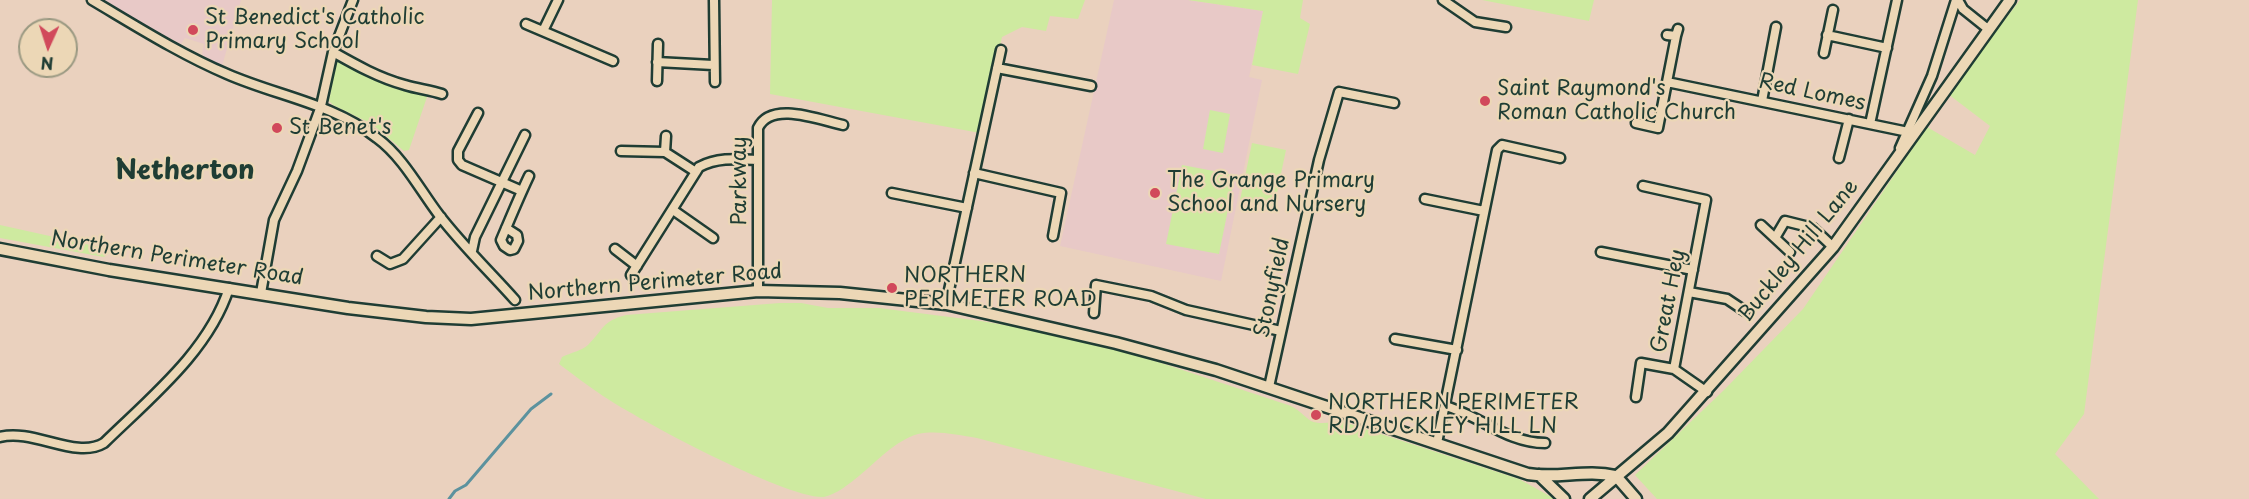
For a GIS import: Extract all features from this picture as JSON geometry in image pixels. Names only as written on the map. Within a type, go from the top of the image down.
[{"type":"main road","name":"Buckley Hill Lane","points":[[1590,499],[1668,433],[1707,392],[1833,247],[1898,154],[1910,132],[2010,0]]},
{"type":"main road","name":"Northern Perimeter Road","points":[[0,249],[109,270],[348,308],[471,319],[758,291],[840,293],[946,304],[1116,343],[1269,387],[1514,470],[1539,476],[1591,472],[1616,476]]},
{"type":"main road","points":[[1539,476],[1564,499]]},
{"type":"main road","points":[[1616,476],[1636,499]]},
{"type":"street","points":[[92,0],[175,50],[228,75],[321,106],[351,120],[379,139],[400,162],[441,217],[515,300]]},
{"type":"street","points":[[261,293],[274,220],[297,171],[321,106],[333,52],[353,0]]},
{"type":"street","points":[[543,31],[558,0]]},
{"type":"street","points":[[714,0],[715,82]]},
{"type":"street","points":[[1443,0],[1475,22],[1506,27]]},
{"type":"street","points":[[1870,124],[1898,0]]},
{"type":"street","points":[[1957,0],[1963,9],[1988,29]]},
{"type":"street","points":[[1910,132],[1932,76],[1957,0]]},
{"type":"street","points":[[1824,53],[1833,10]]},
{"type":"street","points":[[526,24],[613,61]]},
{"type":"street","points":[[1762,101],[1776,27]]},
{"type":"street","points":[[1636,123],[1658,128],[1673,33]]},
{"type":"street","points":[[1827,35],[1887,48]]},
{"type":"street","points":[[657,81],[658,44]]},
{"type":"street","points":[[946,304],[1001,50]]},
{"type":"street","points":[[333,52],[369,72],[406,86],[442,94]]},
{"type":"street","points":[[657,62],[714,65]]},
{"type":"street","points":[[997,68],[1091,86]]},
{"type":"street","name":"Red Lomes","points":[[1667,82],[1910,132]]},
{"type":"street","name":"Stonyfield","points":[[1269,387],[1319,160],[1339,92],[1394,103]]},
{"type":"street","points":[[478,113],[458,150],[458,160],[462,165],[522,191]]},
{"type":"street","name":"Parkway","points":[[758,291],[758,128],[761,121],[774,114],[792,114],[843,125]]},
{"type":"street","points":[[1839,158],[1849,119]]},
{"type":"street","points":[[472,251],[475,237],[525,135]]},
{"type":"street","points":[[665,152],[666,136]]},
{"type":"street","points":[[1437,443],[1497,150],[1502,146],[1560,158]]},
{"type":"street","points":[[621,151],[665,152],[696,172]]},
{"type":"street","points":[[632,275],[699,167],[711,161],[758,160]]},
{"type":"street","points":[[974,173],[1061,193],[1053,236]]},
{"type":"street","points":[[506,228],[529,176]]},
{"type":"street","name":"Great Hey","points":[[1643,186],[1706,200],[1674,369],[1707,392]]},
{"type":"street","points":[[892,193],[967,208]]},
{"type":"street","points":[[1425,199],[1484,211]]},
{"type":"street","points":[[673,210],[713,238]]},
{"type":"street","points":[[377,256],[390,264],[402,259],[441,217]]},
{"type":"street","points":[[1775,238],[1785,221],[1813,228],[1833,247]]},
{"type":"street","points":[[1761,225],[1790,252]]},
{"type":"street","points":[[615,249],[637,266]]},
{"type":"street","points":[[1601,252],[1693,270]]},
{"type":"street","points":[[1094,313],[1096,285],[1151,296],[1186,310],[1281,331]]},
{"type":"street","points":[[0,437],[18,434],[81,448],[98,447],[192,353],[224,305],[229,288]]},
{"type":"street","points":[[1689,292],[1721,303],[1734,302],[1745,312]]},
{"type":"street","points":[[1395,339],[1457,350]]},
{"type":"street","points":[[1636,397],[1641,363],[1674,369]]},
{"type":"street","points":[[1444,406],[1512,437],[1545,443]]},
{"type":"shaded area","name":"St Benedict's Catholic Primary School","points":[[105,0],[241,0],[222,66],[205,58],[202,54],[204,44],[185,38],[181,44]]},
{"type":"shaded area","name":"The Grange Primary School and Nursery","points":[[1114,0],[1188,0],[1263,11],[1249,77],[1262,80],[1221,281],[1060,246]]},
{"type":"green space","points":[[772,0],[1085,0],[1078,19],[1050,16],[1046,31],[1022,27],[1002,37],[980,133],[770,94]]},
{"type":"green space","points":[[1188,0],[1303,0],[1300,18],[1310,24],[1298,74],[1252,65],[1263,11]]},
{"type":"green space","points":[[1482,0],[1594,0],[1589,21]]},
{"type":"green space","points":[[2020,0],[2138,0],[2084,414],[2055,454],[2099,499],[1657,499],[1635,475],[1724,390],[1803,309],[1927,127],[1975,155],[1990,126],[1948,94]]},
{"type":"green space","points":[[337,59],[371,76],[429,91],[409,150],[404,151],[372,124],[329,101]]},
{"type":"green space","points":[[1210,110],[1230,114],[1223,153],[1203,149]]},
{"type":"green space","points":[[1252,143],[1286,150],[1274,207],[1240,200]]},
{"type":"green space","points":[[1182,165],[1235,175],[1219,254],[1166,244]]},
{"type":"green space","points":[[0,225],[113,250],[104,257],[0,238]]},
{"type":"green space","points":[[801,303],[828,308],[879,308],[981,321],[1051,333],[1125,351],[1291,406],[1315,422],[1341,421],[1519,479],[1555,499],[1206,499],[977,438],[948,433],[918,434],[902,441],[847,485],[834,494],[824,497],[805,494],[778,485],[679,439],[597,392],[559,364],[562,357],[588,345],[604,326],[618,317]]},
{"type":"waterway","points":[[449,499],[455,491],[466,485],[531,409],[551,394]]},
{"type":"place","name":"St Benedict's Catholic Primary School","points":[[193,30]]},
{"type":"place","name":"Saint Raymond's Roman Catholic Church","points":[[1485,101]]},
{"type":"place","name":"St Benet's","points":[[277,128]]},
{"type":"place","name":"The Grange Primary School and Nursery","points":[[1155,193]]},
{"type":"place","name":"NORTHERN PERIMETER ROAD","points":[[892,288]]},
{"type":"place","name":"NORTHERN PERIMETER RD/BUCKLEY HILL LN","points":[[1316,415]]},
{"type":"district","name":"Netherton","points":[[185,172]]}]
